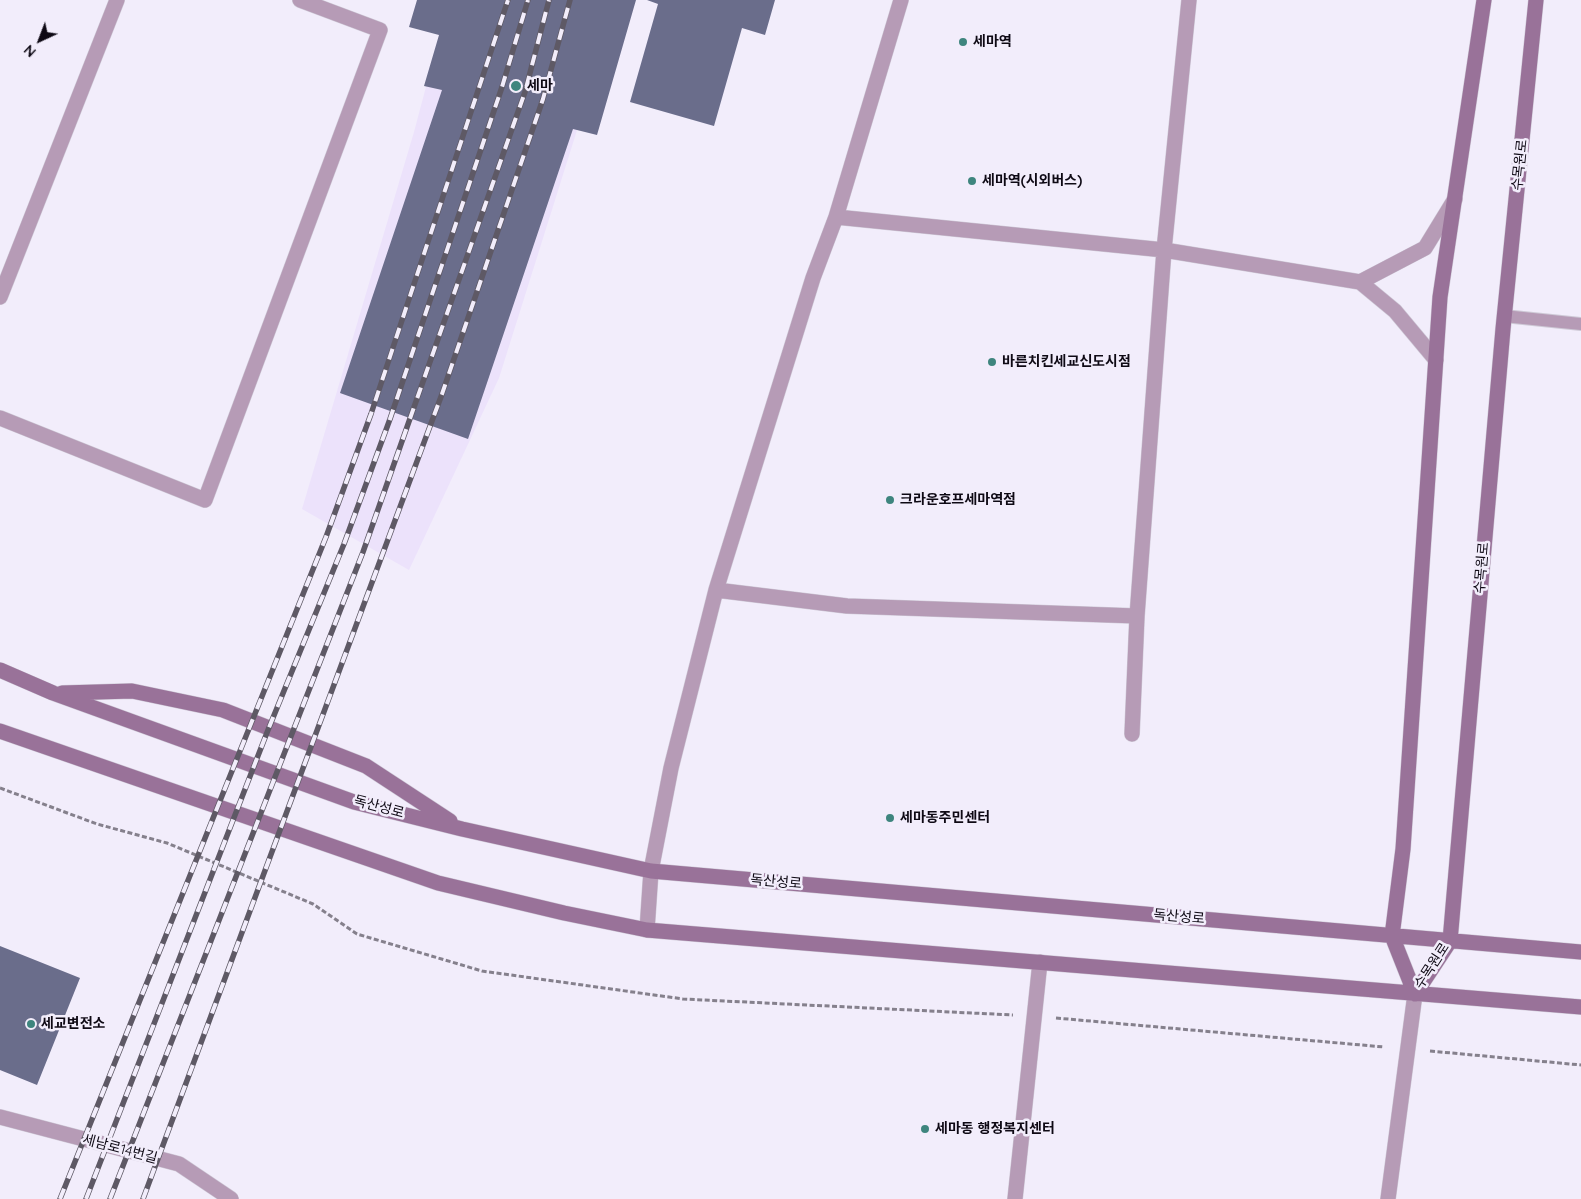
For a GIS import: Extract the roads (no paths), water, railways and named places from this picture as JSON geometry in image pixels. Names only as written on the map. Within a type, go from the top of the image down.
[{"type":"street","points":[[0,297],[116,0]]},
{"type":"street","points":[[0,418],[205,500],[380,30],[300,0]]},
{"type":"street","points":[[646,930],[651,871],[671,768],[716,590],[807,296],[836,217],[901,0]]},
{"type":"street","points":[[1132,734],[1138,616],[1164,250],[1189,0]]},
{"type":"street","name":"수목원로","points":[[1415,994],[1392,936],[1403,849],[1440,297],[1484,0]]},
{"type":"street","name":"수목원로","points":[[1415,994],[1450,941],[1504,316],[1536,0]]},
{"type":"street","points":[[1360,282],[1425,248],[1454,199]]},
{"type":"street","points":[[836,217],[1164,250],[1360,282],[1395,311],[1436,360]]},
{"type":"street","points":[[716,590],[847,606],[1138,616]]},
{"type":"street","name":"독산성로","points":[[0,670],[53,693],[354,802],[462,829],[651,871],[1581,952]]},
{"type":"street","points":[[53,693],[132,691],[223,710],[366,766],[462,829]]},
{"type":"street","points":[[0,731],[438,883],[646,930],[1581,1007]]},
{"type":"street","points":[[1015,1199],[1040,962]]},
{"type":"street","points":[[1388,1199],[1415,994]]},
{"type":"street","name":"세남로14번길","points":[[0,1117],[179,1164],[231,1199]]},
{"type":"lane","points":[[1504,316],[1581,324]]},
{"type":"railway","points":[[60,1199],[326,537],[371,414],[508,0]]},
{"type":"railway","points":[[86,1199],[268,730],[344,544],[390,419],[502,87],[528,0]]},
{"type":"railway","points":[[110,1199],[363,552],[525,92],[549,0]]},
{"type":"railway","points":[[143,1199],[442,394],[543,99],[570,0]]},
{"type":"place","name":"세마역","points":[[963,42]]},
{"type":"place","name":"세마","points":[[516,86]]},
{"type":"place","name":"세마역(시외버스)","points":[[972,181]]},
{"type":"place","name":"바른치킨세교신도시점","points":[[992,362]]},
{"type":"place","name":"크라운호프세마역점","points":[[890,500]]},
{"type":"place","name":"세마동주민센터","points":[[890,818]]},
{"type":"place","name":"세교변전소","points":[[31,1024]]},
{"type":"place","name":"세마동 행정복지센터","points":[[925,1129]]}]
